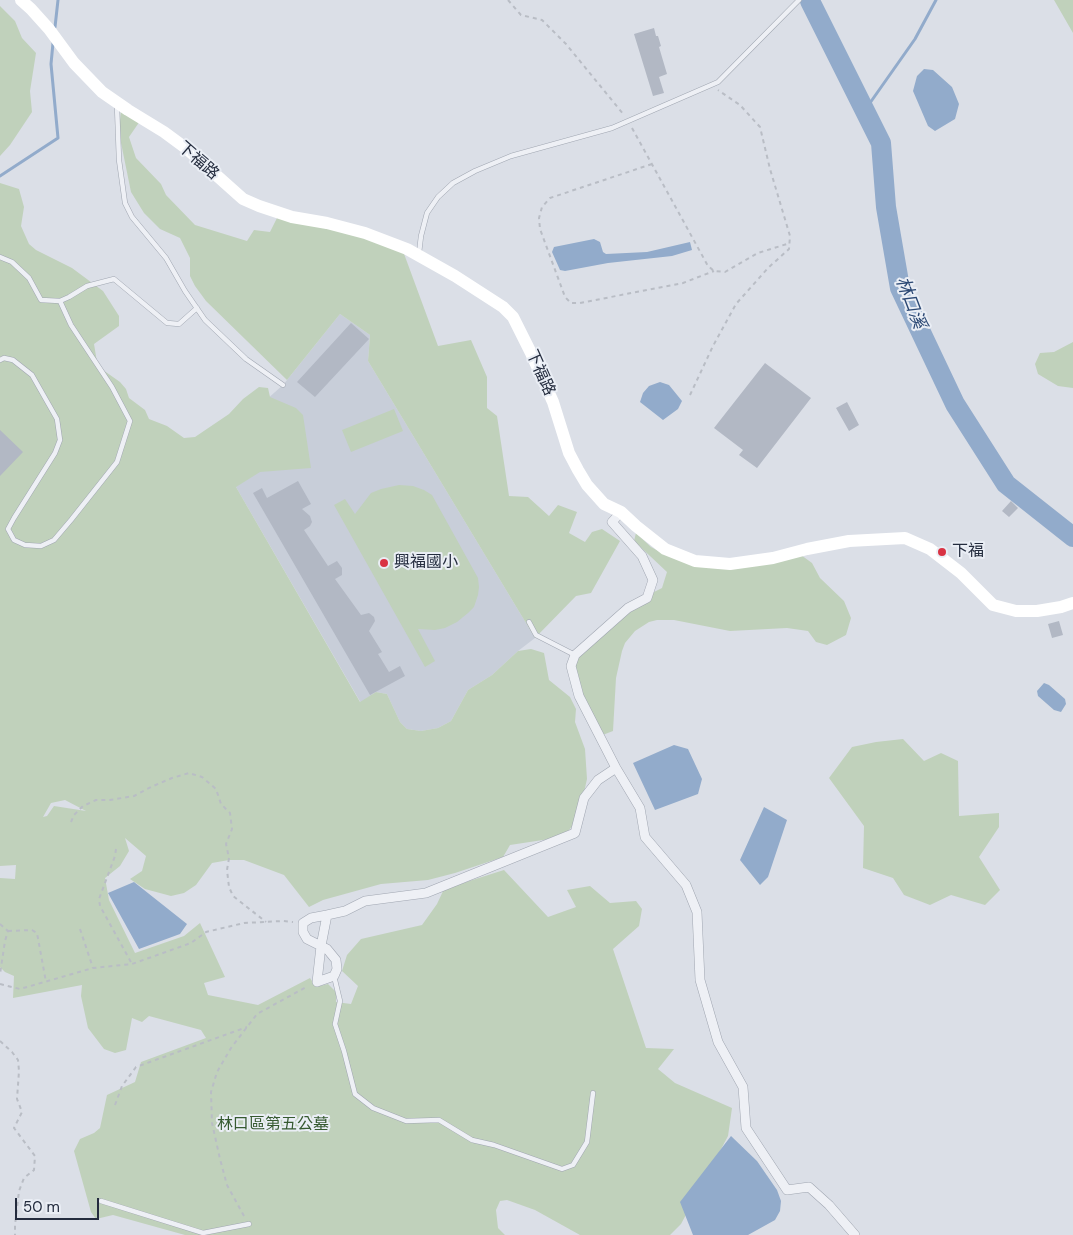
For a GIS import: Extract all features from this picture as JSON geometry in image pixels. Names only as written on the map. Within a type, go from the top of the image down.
[{"type":"main road","name":"下福路","points":[[21,0],[31,8],[49,29],[74,64],[102,92],[171,137],[243,200],[292,217],[327,222],[365,233],[407,249],[419,254],[502,307],[513,317],[524,337],[553,402],[570,453],[578,470],[604,504],[621,512],[665,549],[694,561],[730,564],[773,558],[849,541],[905,538],[930,549],[961,573],[993,605],[1016,611],[1037,611],[1073,603]]},
{"type":"street","points":[[621,512],[612,522],[642,556],[653,580],[647,598],[628,608],[575,655],[571,666],[579,696],[616,768],[640,808],[645,837],[686,885],[697,912],[700,980],[718,1042],[743,1087],[746,1128],[788,1190],[809,1187],[829,1205],[855,1235]]},
{"type":"street","points":[[327,915],[321,946],[317,982],[334,976],[337,969],[336,960],[328,949],[321,946],[307,939],[303,932],[304,923],[311,918],[345,911],[366,901],[426,892],[575,832],[584,798],[598,780],[616,768]]},
{"type":"lane","points":[[419,254],[427,213],[438,197],[453,182],[511,156],[612,128],[718,82],[799,0]]},
{"type":"lane","points":[[116,102],[119,160],[125,204],[132,217],[166,258],[205,320],[246,359],[283,384]]},
{"type":"lane","points":[[0,257],[12,262],[29,278],[41,300],[60,301],[87,286],[114,279],[167,323],[179,324],[197,308]]},
{"type":"lane","points":[[0,360],[4,358],[14,360],[32,375],[57,419],[60,440],[55,453],[8,529],[14,540],[25,546],[41,546],[54,540],[117,462],[130,421],[112,387],[70,325],[60,301]]},
{"type":"lane","points":[[529,622],[536,635],[575,655]]},
{"type":"lane","points":[[334,976],[340,1001],[335,1024],[355,1094],[373,1108],[406,1121],[439,1120],[472,1140],[494,1144],[562,1170],[573,1165],[588,1142],[593,1092]]},
{"type":"lane","points":[[101,1201],[203,1233],[248,1224]]},
{"type":"path","points":[[508,0],[521,16],[542,20],[566,44],[628,121],[708,266],[714,271]]},
{"type":"path","points":[[690,395],[736,304],[768,268],[789,249],[790,243],[790,236],[770,169],[760,127],[740,105],[720,92],[714,84]]},
{"type":"path","points":[[652,164],[550,198],[542,207],[539,218],[540,228],[565,297],[571,303],[580,303],[683,283],[714,271],[725,272],[758,253],[790,243]]},
{"type":"path","points":[[72,822],[74,815],[83,806],[96,800],[134,796],[172,778],[189,773],[202,776],[216,789],[221,804],[230,813],[232,829],[226,844],[229,858],[227,870],[229,887],[233,896],[266,922]]},
{"type":"path","points":[[116,849],[99,899],[100,906],[132,964]]},
{"type":"path","points":[[0,984],[20,989],[93,968],[132,964],[191,943],[206,932],[244,923],[283,920],[304,923]]},
{"type":"path","points":[[0,924],[8,931],[32,930],[37,933],[46,982]]},
{"type":"path","points":[[80,929],[93,968]]},
{"type":"path","points":[[0,974],[8,931]]},
{"type":"path","points":[[248,1224],[227,1186],[212,1123],[211,1092],[217,1072],[231,1048],[257,1014],[317,982]]},
{"type":"path","points":[[115,1104],[122,1086],[136,1067],[247,1028]]},
{"type":"path","points":[[0,1040],[18,1060],[20,1070],[17,1099],[22,1112],[14,1128],[36,1156],[34,1170],[24,1178],[20,1191],[15,1235]]},
{"type":"shaded area","name":"興福國小","points":[[340,314],[370,335],[368,361],[535,638],[492,675],[468,690],[451,721],[438,728],[421,731],[407,729],[400,722],[387,694],[376,692],[361,703],[236,487],[198,460],[283,385]]},
{"type":"green space","points":[[1054,0],[1073,0],[1073,33]]},
{"type":"green space","points":[[0,6],[15,21],[22,38],[36,53],[30,91],[32,112],[10,145],[0,156]]},
{"type":"green space","points":[[121,110],[140,121],[129,137],[136,158],[161,184],[166,195],[195,225],[247,241],[254,230],[270,232],[281,210],[403,251],[438,346],[471,340],[487,377],[487,408],[497,416],[509,496],[528,497],[549,516],[558,505],[577,512],[569,533],[585,542],[592,532],[602,529],[620,541],[591,593],[576,596],[535,638],[368,361],[370,335],[340,314],[287,380],[206,301],[190,276],[190,258],[180,238],[160,229],[144,213],[131,192],[119,133]]},
{"type":"green space","name":"林口區第五公墓","points":[[0,183],[19,189],[24,207],[21,226],[29,244],[36,250],[72,268],[103,291],[119,316],[119,326],[94,344],[97,362],[103,370],[120,382],[126,389],[129,398],[145,410],[149,419],[167,426],[184,438],[195,437],[229,414],[243,399],[259,387],[268,388],[270,397],[296,408],[303,415],[311,468],[260,472],[236,487],[360,702],[376,692],[387,694],[400,722],[407,729],[421,731],[438,728],[451,721],[468,690],[492,675],[518,651],[531,649],[544,653],[549,680],[570,697],[576,709],[575,722],[585,749],[587,779],[578,819],[569,830],[556,838],[510,845],[503,857],[455,873],[428,880],[381,884],[323,900],[309,907],[284,875],[244,860],[212,863],[196,885],[184,893],[171,896],[145,889],[130,879],[142,871],[146,856],[125,838],[129,851],[120,866],[105,878],[109,900],[135,953],[184,936],[200,923],[225,977],[204,983],[208,995],[258,1005],[310,978],[316,987],[328,984],[336,992],[336,1002],[351,1004],[358,986],[342,971],[347,955],[361,939],[422,925],[437,904],[444,889],[504,870],[548,917],[576,907],[567,890],[590,886],[610,903],[636,901],[642,909],[639,926],[613,949],[646,1048],[674,1049],[658,1069],[675,1083],[732,1108],[728,1136],[681,1224],[670,1235],[580,1235],[535,1210],[507,1200],[500,1201],[496,1210],[498,1228],[505,1235],[185,1235],[113,1215],[96,1219],[91,1212],[74,1151],[80,1139],[100,1128],[107,1095],[135,1082],[141,1062],[206,1038],[201,1030],[149,1016],[142,1022],[132,1018],[126,1050],[115,1053],[104,1049],[88,1028],[81,996],[82,985],[13,998],[14,976],[5,972],[0,967],[0,878],[15,879],[16,865],[0,866]],"holes":[[[65,800],[86,811],[54,806],[47,816],[43,817],[51,803]]]},
{"type":"green space","points":[[1073,342],[1073,388],[1058,386],[1038,374],[1035,364],[1040,353],[1054,352]]},
{"type":"green space","points":[[394,409],[403,431],[351,452],[342,430]]},
{"type":"green space","points":[[399,485],[413,486],[432,495],[478,578],[478,595],[474,607],[468,613],[457,622],[445,628],[435,630],[418,629],[435,661],[425,667],[334,505],[345,499],[355,514],[371,493]]},
{"type":"green space","points":[[636,533],[651,547],[683,561],[801,555],[812,563],[820,578],[844,601],[851,618],[846,635],[827,645],[816,642],[808,631],[787,628],[730,631],[674,620],[649,622],[635,631],[625,643],[616,678],[613,731],[600,736],[569,669],[573,657],[628,605],[662,588],[667,572],[634,541]]},
{"type":"green space","points":[[903,739],[924,761],[941,753],[958,761],[959,816],[999,813],[999,827],[979,857],[1000,890],[985,905],[951,895],[930,905],[904,895],[893,878],[863,868],[864,826],[829,778],[852,747]]},
{"type":"water","points":[[924,69],[933,70],[952,87],[959,104],[955,119],[935,131],[928,126],[913,91],[917,76]]},
{"type":"water","points":[[594,239],[600,242],[603,252],[606,254],[647,252],[690,242],[692,250],[672,256],[608,263],[565,271],[560,270],[552,252],[554,247]]},
{"type":"water","points":[[660,382],[669,385],[682,401],[678,409],[663,420],[640,402],[643,393],[649,386]]},
{"type":"water","points":[[1044,683],[1065,699],[1066,704],[1061,712],[1054,710],[1038,696],[1037,691]]},
{"type":"water","points":[[674,745],[688,749],[702,779],[698,794],[655,810],[633,763]]},
{"type":"water","points":[[764,807],[787,820],[768,877],[760,885],[740,860]]},
{"type":"water","points":[[134,882],[187,924],[180,934],[139,949],[108,893]]},
{"type":"water","points":[[731,1136],[757,1161],[777,1190],[781,1201],[780,1211],[775,1220],[748,1235],[693,1235],[680,1202]]},
{"type":"building","points":[[654,28],[661,46],[659,47],[667,74],[659,77],[664,93],[653,96],[634,34]]},
{"type":"building","points":[[351,323],[369,339],[315,397],[297,382]]},
{"type":"building","points":[[765,363],[811,398],[757,468],[739,455],[743,450],[714,428]]},
{"type":"building","points":[[847,402],[859,425],[849,431],[836,408]]},
{"type":"building","points":[[0,430],[23,452],[0,476]]},
{"type":"building","points":[[298,481],[311,504],[302,509],[310,516],[312,522],[304,530],[328,566],[337,561],[342,568],[342,575],[335,579],[361,615],[369,613],[374,617],[375,621],[369,631],[382,652],[378,654],[389,672],[400,666],[405,676],[370,695],[253,493],[262,488],[267,498]]},
{"type":"building","points":[[1011,501],[1018,508],[1009,517],[1002,511]]},
{"type":"building","points":[[1059,621],[1063,635],[1052,638],[1048,624]]},
{"type":"waterway","points":[[55,27],[58,0]]},
{"type":"waterway","points":[[865,110],[915,39],[936,0]]},
{"type":"waterway","name":"林口溪","points":[[810,1],[881,143],[886,207],[900,288],[955,404],[1006,484],[1073,537]]},
{"type":"waterway","points":[[0,176],[58,138],[51,64],[53,43]]},
{"type":"place","name":"下福","points":[[942,552]]},
{"type":"place","name":"興福國小","points":[[384,563]]}]
